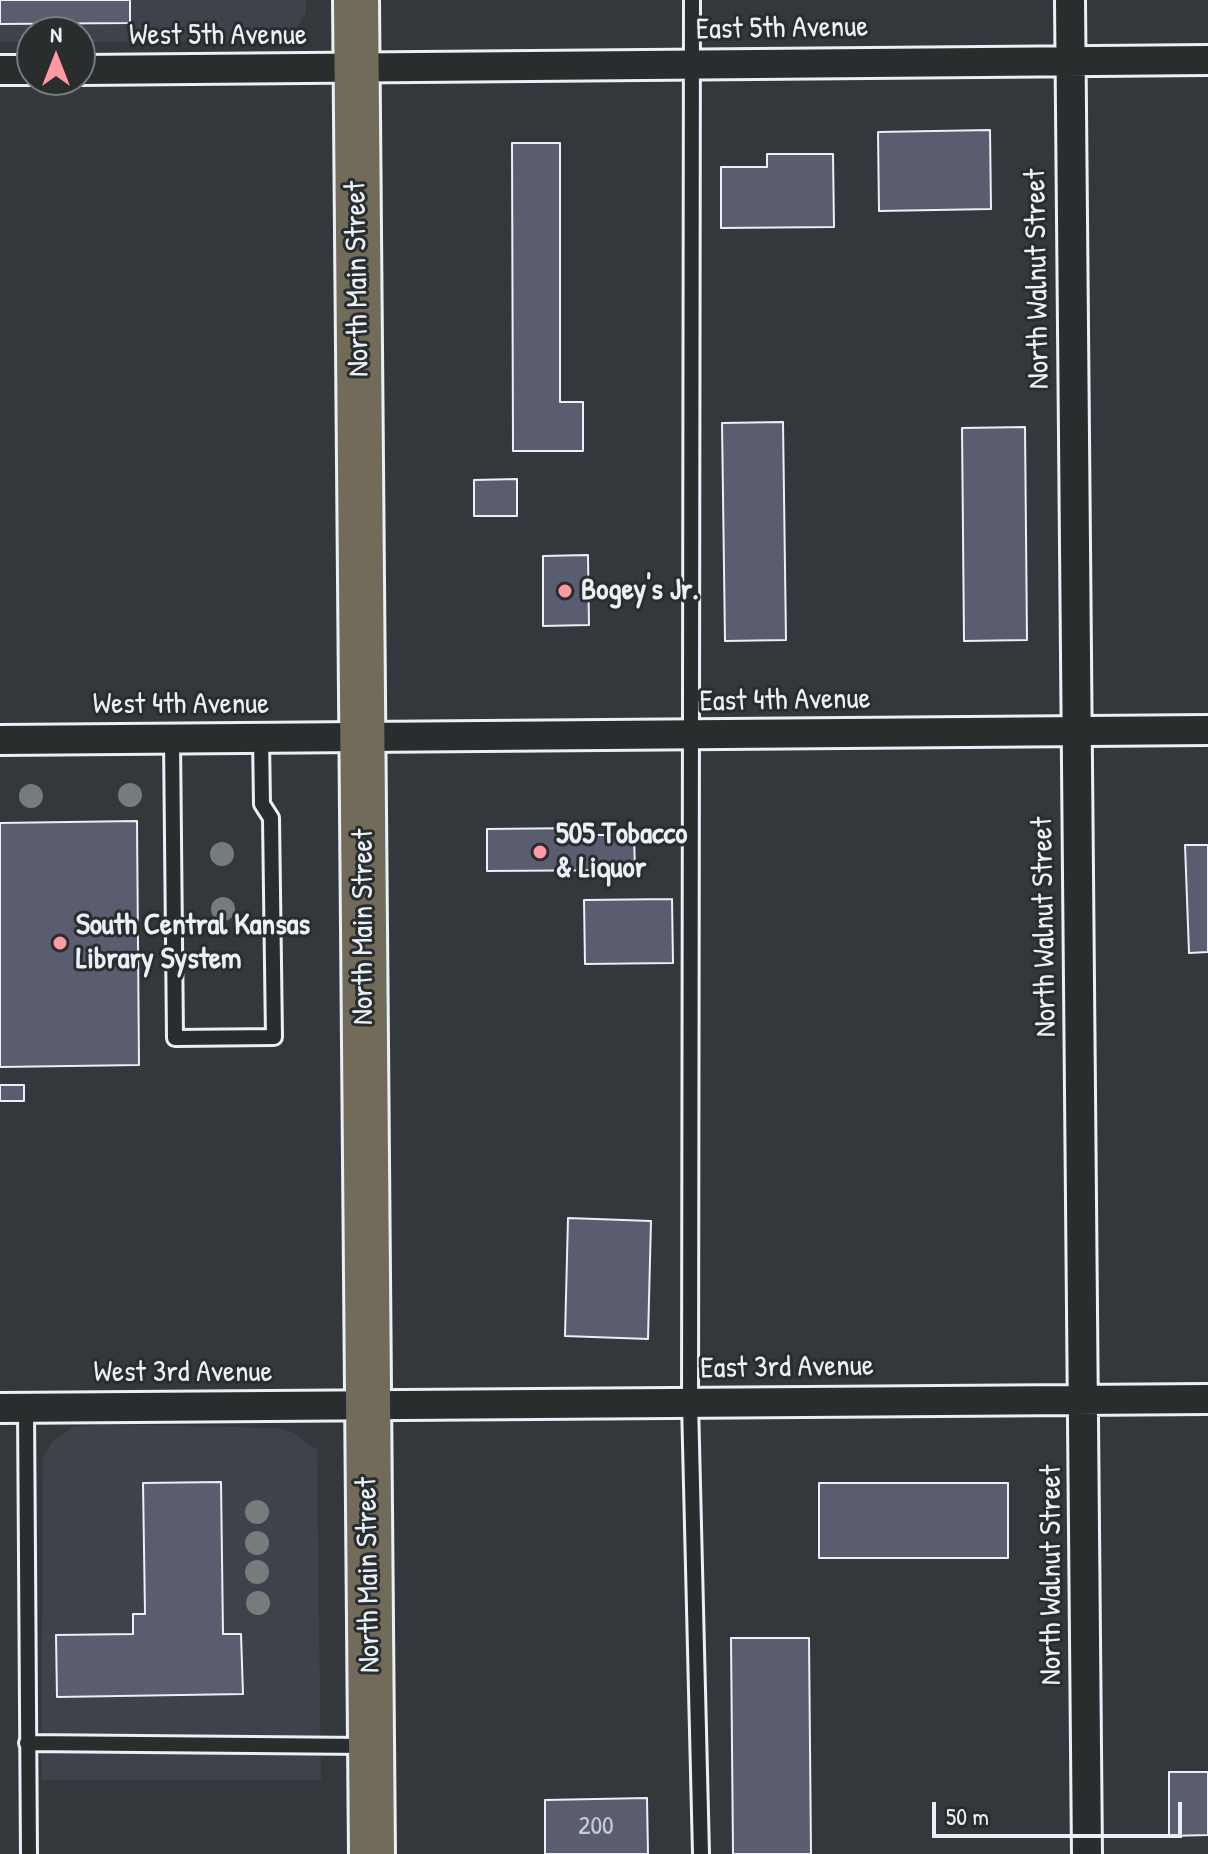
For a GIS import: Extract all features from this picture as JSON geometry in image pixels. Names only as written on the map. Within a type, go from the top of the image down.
[{"type":"main road","name":"North Main Street","points":[[356,0],[372,1854]]},
{"type":"street","name":"North Walnut Street","points":[[1070,0],[1087,1854]]},
{"type":"street","name":"East 5th Avenue","points":[[356,70],[1208,60]]},
{"type":"street","name":"West 5th Avenue","points":[[96,70],[356,70]]},
{"type":"street","name":"East 4th Avenue","points":[[363,737],[1208,730]]},
{"type":"street","name":"West 4th Avenue","points":[[0,740],[363,737]]},
{"type":"street","name":"East 3rd Avenue","points":[[367,1406],[1208,1399]]},
{"type":"street","name":"West 3rd Avenue","points":[[13,1408],[367,1406]]},
{"type":"lane","points":[[692,0],[690,1403],[701,1854]]},
{"type":"lane","points":[[172,739],[175,1038],[274,1037],[271,818],[262,804],[261,738]]},
{"type":"lane","points":[[13,1408],[29,1854]]},
{"type":"lane","points":[[27,1743],[371,1746]]},
{"type":"shaded area","points":[[0,0],[306,0],[306,13],[294,32],[276,41],[96,42],[96,16],[16,16],[16,42],[0,42]]},
{"type":"shaded area","points":[[102,1424],[277,1428],[292,1432],[317,1450],[321,1780],[41,1780],[43,1456],[52,1442],[72,1427]]},
{"type":"building","points":[[0,0],[130,0],[130,23],[96,23],[96,16],[16,16],[16,24],[0,24]]},
{"type":"building","points":[[990,130],[991,209],[879,211],[878,132]]},
{"type":"building","points":[[512,143],[560,143],[560,402],[583,402],[583,451],[513,451]]},
{"type":"building","points":[[767,154],[833,154],[834,227],[721,228],[721,167],[767,167]]},
{"type":"building","points":[[783,422],[786,640],[725,641],[722,423]]},
{"type":"building","points":[[1025,427],[1027,640],[964,641],[962,428]]},
{"type":"building","points":[[517,479],[517,516],[474,516],[474,480]]},
{"type":"building","points":[[588,555],[589,625],[543,626],[543,556]]},
{"type":"building","points":[[137,821],[139,1065],[0,1067],[0,823]]},
{"type":"building","points":[[582,828],[582,835],[634,835],[635,870],[487,871],[487,829]]},
{"type":"building","points":[[1185,845],[1208,845],[1208,952],[1189,953]]},
{"type":"building","points":[[672,899],[673,963],[585,964],[584,900]]},
{"type":"building","points":[[0,1085],[24,1085],[24,1101],[0,1101]]},
{"type":"building","points":[[568,1218],[651,1221],[648,1339],[565,1336]]},
{"type":"building","points":[[221,1482],[223,1634],[241,1634],[243,1694],[57,1697],[56,1635],[133,1634],[133,1614],[145,1614],[143,1483]]},
{"type":"building","points":[[819,1483],[1008,1483],[1008,1558],[819,1558]]},
{"type":"building","points":[[731,1638],[809,1638],[811,1854],[733,1854]]},
{"type":"building","points":[[1169,1772],[1208,1772],[1208,1835],[1169,1836]]},
{"type":"building","points":[[647,1798],[648,1854],[545,1854],[545,1800]]},
{"type":"place","name":"Bogey's Jr.","points":[[565,591]]},
{"type":"place","name":"505 Tobacco & Liquor","points":[[540,852]]},
{"type":"place","name":"South Central Kansas Library System","points":[[60,943]]}]
